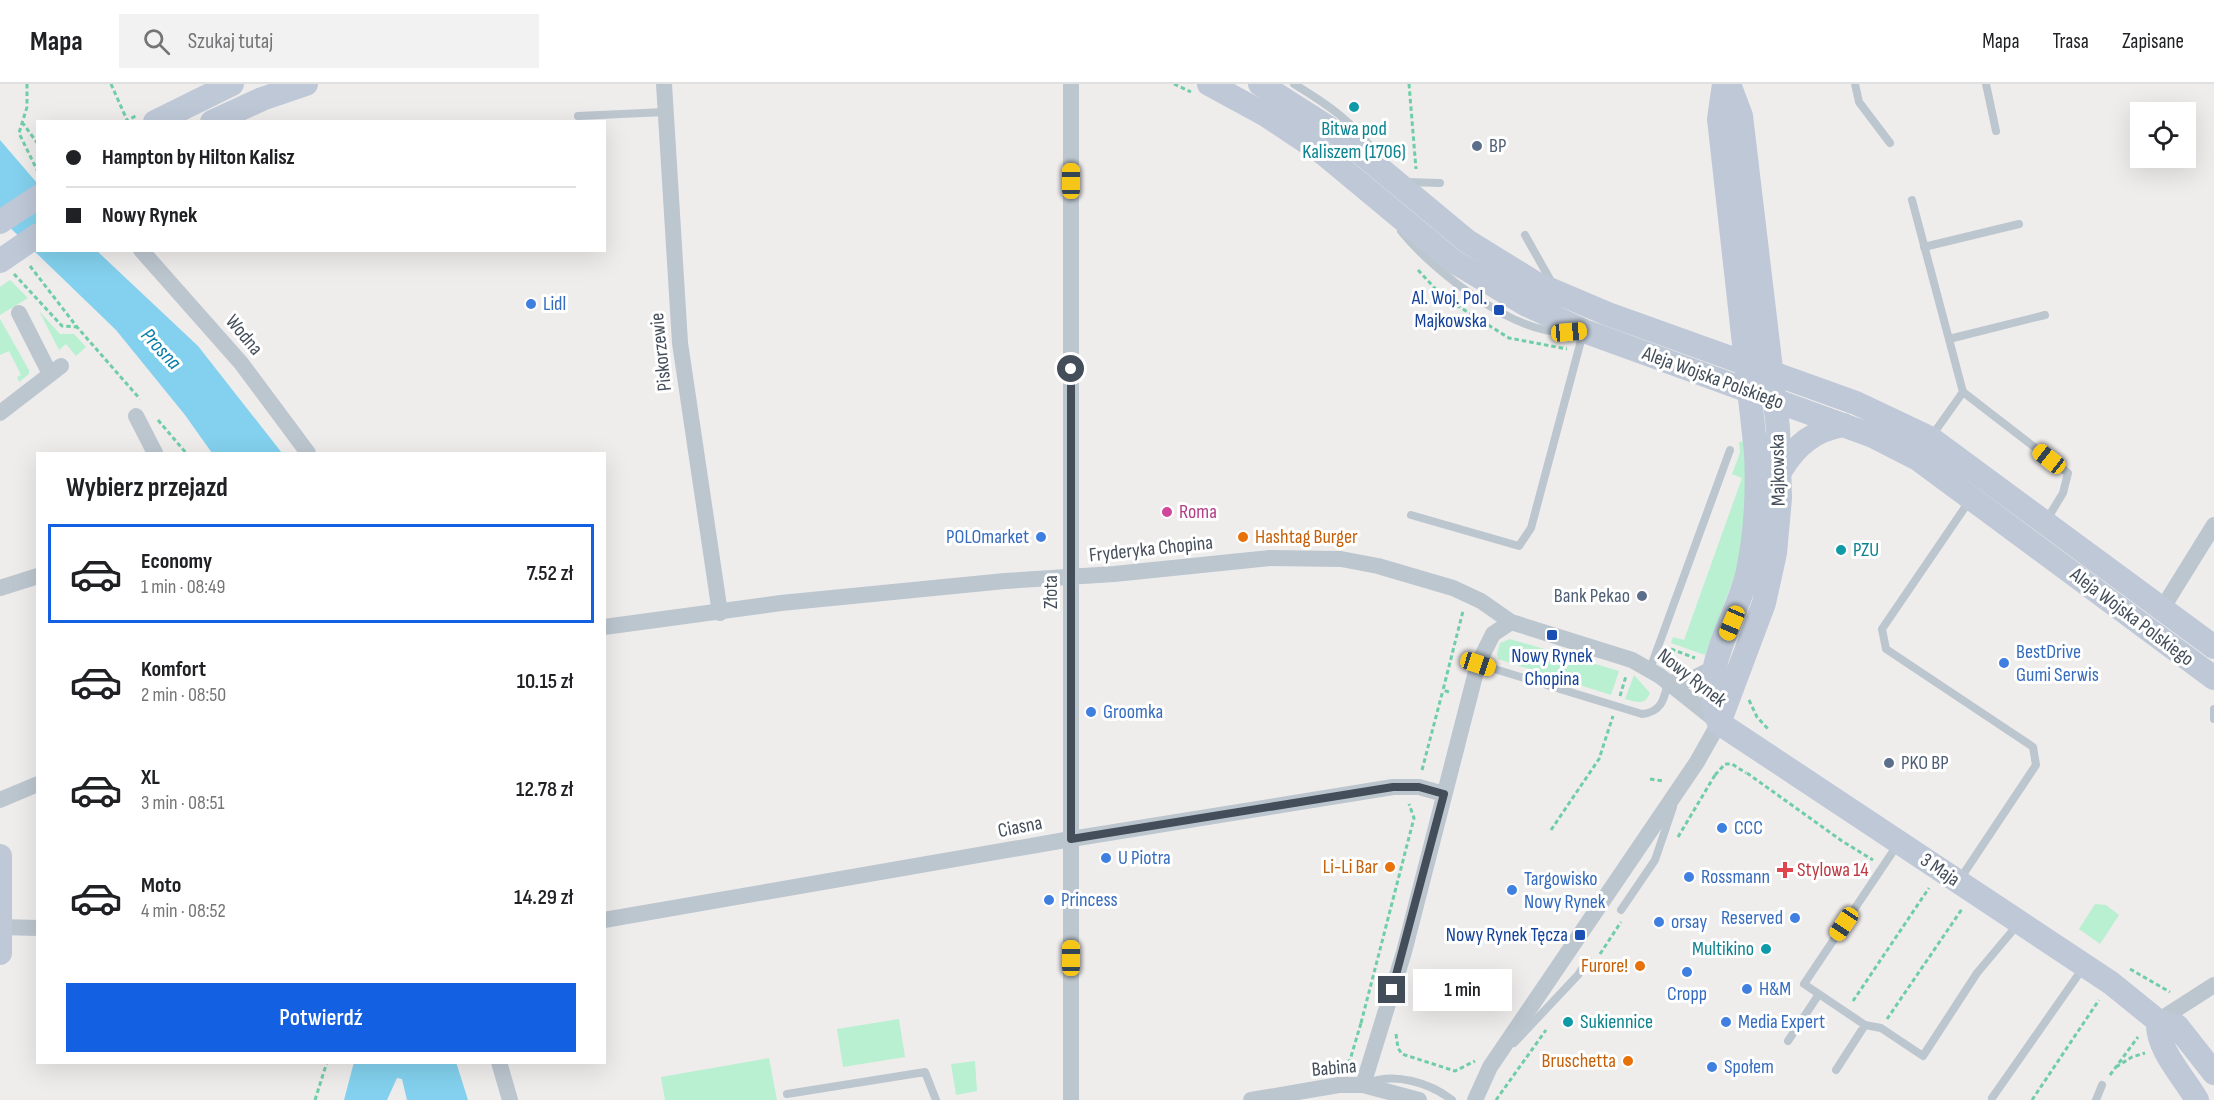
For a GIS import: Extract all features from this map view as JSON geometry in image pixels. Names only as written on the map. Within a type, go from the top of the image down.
[{"type":"main road","points":[[159,120],[232,84]]},
{"type":"main road","points":[[216,120],[262,99],[306,84]]},
{"type":"main road","name":"Aleja Wojska Polskiego","points":[[1209,84],[1296,134],[1370,191],[1428,242],[1475,276],[1525,304],[1584,331],[1844,425],[1907,453],[1972,497],[2214,678]]},
{"type":"main road","name":"Aleja Wojska Polskiego","points":[[1260,84],[1406,179],[1443,223],[1488,256],[1558,294],[1884,414],[1930,438],[2214,647]]},
{"type":"main road","name":"Majkowska","points":[[1719,723],[1711,697],[1707,664],[1741,595],[1755,522],[1757,470],[1719,119],[1724,84]]},
{"type":"main road","name":"Majkowska","points":[[1719,723],[1755,627],[1770,579],[1778,527],[1780,470],[1741,116],[1730,84]]},
{"type":"main road","points":[[0,222],[36,197]]},
{"type":"main road","points":[[4,264],[36,237]]},
{"type":"main road","points":[[1780,470],[1807,439],[1824,429],[1844,425]]},
{"type":"main road","name":"3 Maja","points":[[1719,723],[1899,843],[1950,893],[2019,922],[2079,973],[2128,996],[2158,1021],[2177,1026],[2214,1073]]},
{"type":"main road","points":[[0,856],[0,952]]},
{"type":"main road","points":[[2158,1021],[2157,1032],[2197,1100]]},
{"type":"street","name":"Piskorzewie","points":[[663,84],[680,343],[720,613]]},
{"type":"street","name":"Złota","points":[[1071,84],[1071,1100]]},
{"type":"street","name":"Wodna","points":[[143,252],[241,363],[307,452]]},
{"type":"street","points":[[0,413],[56,370],[19,313]]},
{"type":"street","points":[[136,416],[154,452]]},
{"type":"street","points":[[2162,609],[2214,525]]},
{"type":"street","name":"Fryderyka Chopina","points":[[606,627],[805,601],[1270,558],[1341,559],[1378,566],[1453,588],[1481,601],[1511,622]]},
{"type":"street","points":[[0,588],[36,577]]},
{"type":"street","points":[[1363,1085],[1404,952],[1478,664],[1493,634],[1511,622]]},
{"type":"street","name":"Nowy Rynek","points":[[1475,1100],[1486,1064],[1680,787],[1719,723],[1650,669],[1619,655],[1511,622]]},
{"type":"street","points":[[1668,682],[1692,679],[1707,664]]},
{"type":"street","points":[[0,800],[36,785]]},
{"type":"street","name":"Ciasna","points":[[606,920],[1071,839],[1393,787],[1419,787],[1444,794]]},
{"type":"street","points":[[1,927],[36,928]]},
{"type":"street","points":[[2158,1021],[2214,986]]},
{"type":"street","points":[[500,1064],[510,1100]]},
{"type":"street","name":"Babina","points":[[1251,1100],[1339,1085],[1363,1085],[1419,1100]]},
{"type":"lane","points":[[1294,84],[1344,117],[1406,179],[1440,183]]},
{"type":"lane","points":[[1855,84],[1859,102],[1890,143]]},
{"type":"lane","points":[[1986,84],[1996,130]]},
{"type":"lane","points":[[578,116],[665,112]]},
{"type":"lane","points":[[1912,200],[1963,392],[2068,473],[2062,493],[2046,522]]},
{"type":"lane","points":[[1924,247],[2019,224]]},
{"type":"lane","points":[[1525,235],[1558,294]]},
{"type":"lane","points":[[1948,339],[2045,315]]},
{"type":"lane","points":[[1411,515],[1519,546],[1531,528],[1584,331]]},
{"type":"lane","points":[[1930,438],[1963,392]]},
{"type":"lane","points":[[1650,669],[1730,450]]},
{"type":"lane","points":[[1950,893],[2036,765],[2033,747],[1886,649],[1882,629],[1972,497]]},
{"type":"lane","points":[[1478,664],[1642,714],[1650,714],[1662,704],[1668,682]]},
{"type":"lane","points":[[2214,709],[2214,719]]},
{"type":"lane","points":[[1624,913],[1655,860],[1680,787]]},
{"type":"lane","points":[[1899,843],[1804,984],[1846,1012],[1866,1025],[1881,1028],[1923,1056],[1977,973],[2019,922]]},
{"type":"lane","points":[[1486,1064],[1538,1019],[1592,960]]},
{"type":"lane","points":[[1992,1098],[2079,973]]},
{"type":"lane","points":[[1788,1041],[1820,994]]},
{"type":"lane","points":[[1836,1070],[1866,1025]]},
{"type":"lane","points":[[787,1094],[925,1072],[936,1100]]},
{"type":"lane","points":[[1363,1085],[1394,1078],[1441,1092],[1452,1100]]},
{"type":"lane","points":[[2096,1100],[2102,1085]]},
{"type":"path","points":[[27,84],[27,107],[19,133],[36,168]]},
{"type":"path","points":[[111,84],[127,120]]},
{"type":"path","points":[[1406,179],[1409,84]]},
{"type":"path","points":[[22,122],[36,141]]},
{"type":"path","points":[[4,264],[62,326],[77,327]]},
{"type":"path","points":[[29,265],[77,327],[141,400]]},
{"type":"path","points":[[154,415],[185,452]]},
{"type":"path","points":[[1420,772],[1465,603]]},
{"type":"path","points":[[1669,648],[1707,664]]},
{"type":"path","points":[[1620,698],[1628,673]]},
{"type":"path","points":[[1443,690],[1449,692]]},
{"type":"path","points":[[1749,693],[1757,717],[1773,733]]},
{"type":"path","points":[[1551,830],[1599,759],[1613,716]]},
{"type":"path","points":[[1675,841],[1713,774],[1725,764],[1732,764],[1842,842],[1883,866]]},
{"type":"path","points":[[1747,773],[1751,768]]},
{"type":"path","points":[[1337,1072],[1350,1060],[1363,1023],[1414,818],[1407,801]]},
{"type":"path","points":[[1921,883],[1929,888],[1950,893],[1962,909],[1971,914]]},
{"type":"path","points":[[1846,1012],[1929,888]]},
{"type":"path","points":[[1881,1028],[1962,909]]},
{"type":"path","points":[[1592,960],[1624,913]]},
{"type":"path","points":[[2079,973],[2099,1000],[2108,1007]]},
{"type":"path","points":[[2032,1100],[2099,1000]]},
{"type":"path","points":[[1496,1100],[1549,1025]]},
{"type":"path","points":[[1392,1031],[1397,1036],[1398,1048],[1402,1054],[1455,1071],[1473,1061],[1486,1064]]},
{"type":"path","points":[[2102,1085],[2139,1035],[2146,1043]]},
{"type":"path","points":[[2115,1068],[2132,1057],[2153,1051],[2165,1064],[2172,1059]]},
{"type":"path","points":[[315,1100],[326,1064]]},
{"type":"green space","points":[[10,280],[28,298],[0,315],[0,287]]},
{"type":"green space","points":[[39,311],[60,334],[74,334],[86,347],[76,356],[66,344],[59,350]]},
{"type":"green space","points":[[0,319],[29,370],[29,374],[19,382],[17,377],[21,375],[9,351],[0,355]]},
{"type":"green space","points":[[1744,441],[1747,485],[1739,564],[1705,655],[1671,643],[1673,637],[1684,640],[1742,478],[1732,474],[1740,453],[1739,442]]},
{"type":"green space","points":[[1510,639],[1619,671],[1611,695],[1498,659],[1500,643]]},
{"type":"green space","points":[[1634,675],[1650,693],[1646,700],[1636,702],[1625,699]]},
{"type":"green space","points":[[2095,904],[2106,905],[2119,915],[2100,944],[2079,929]]},
{"type":"green space","points":[[899,1019],[905,1057],[843,1067],[837,1029]]},
{"type":"green space","points":[[769,1058],[777,1100],[665,1100],[661,1077]]},
{"type":"green space","points":[[975,1061],[977,1091],[956,1095],[951,1064]]},
{"type":"water","name":"Prosna","points":[[0,140],[36,182],[36,252],[98,252],[198,346],[281,452],[211,452],[185,415],[116,330],[0,218]]},
{"type":"water","points":[[353,1064],[457,1064],[468,1100],[407,1100],[402,1079],[397,1078],[387,1100],[344,1100]]},
{"type":"place","name":"Bitwa pod Kaliszem (1706)","points":[[1354,107]]},
{"type":"place","name":"BP","points":[[1477,146]]},
{"type":"place","name":"Lidl","points":[[531,304]]},
{"type":"place","name":"Al. Woj. Pol. Majkowska","points":[[1499,310]]},
{"type":"place","name":"Roma","points":[[1167,512]]},
{"type":"place","name":"POLOmarket","points":[[1041,537]]},
{"type":"place","name":"Hashtag Burger","points":[[1243,537]]},
{"type":"place","name":"PZU","points":[[1841,550]]},
{"type":"place","name":"Bank Pekao","points":[[1642,596]]},
{"type":"place","name":"Nowy Rynek Chopina","points":[[1552,635]]},
{"type":"place","name":"BestDrive Gumi Serwis","points":[[2004,663]]},
{"type":"place","name":"Groomka","points":[[1091,712]]},
{"type":"place","name":"PKO BP","points":[[1889,763]]},
{"type":"place","name":"CCC","points":[[1722,828]]},
{"type":"place","name":"U Piotra","points":[[1106,858]]},
{"type":"place","name":"Li-Li Bar","points":[[1390,867]]},
{"type":"place","name":"Stylowa 14","points":[[1785,870]]},
{"type":"place","name":"Rossmann","points":[[1689,877]]},
{"type":"place","name":"Targowisko Nowy Rynek","points":[[1512,890]]},
{"type":"place","name":"Princess","points":[[1049,900]]},
{"type":"place","name":"Reserved","points":[[1795,918]]},
{"type":"place","name":"orsay","points":[[1659,922]]},
{"type":"place","name":"Nowy Rynek Tęcza","points":[[1580,935]]},
{"type":"place","name":"Multikino","points":[[1766,949]]},
{"type":"place","name":"Furore!","points":[[1640,966]]},
{"type":"place","name":"Cropp","points":[[1687,972]]},
{"type":"place","name":"H&M","points":[[1747,989]]},
{"type":"place","name":"Sukiennice","points":[[1568,1022]]},
{"type":"place","name":"Media Expert","points":[[1726,1022]]},
{"type":"place","name":"Bruschetta","points":[[1628,1061]]},
{"type":"place","name":"Społem","points":[[1712,1067]]},
{"type":"route","points":[[1071,369],[1071,839],[1393,787],[1419,787],[1444,794],[1404,952],[1392,990]]}]
